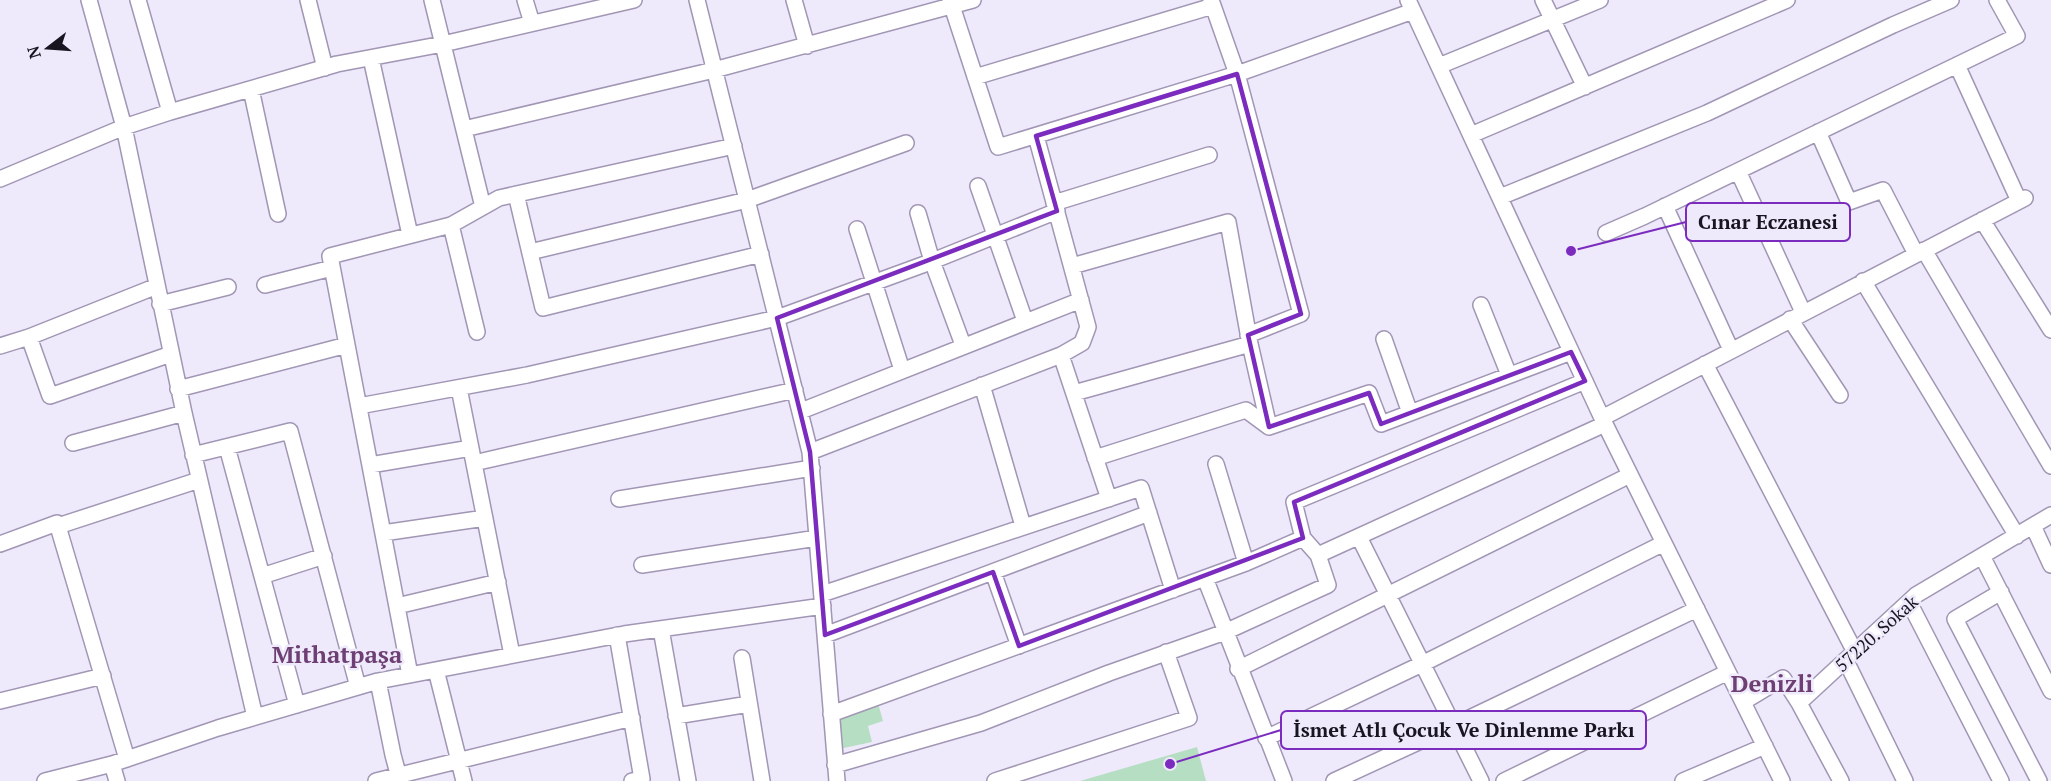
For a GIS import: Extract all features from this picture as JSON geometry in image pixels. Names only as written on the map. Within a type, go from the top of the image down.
[{"type":"street","points":[[89,0],[124,127],[178,389],[255,717]]},
{"type":"street","points":[[138,0],[170,112]]},
{"type":"street","points":[[308,0],[325,68]]},
{"type":"street","points":[[432,0],[483,207]]},
{"type":"street","points":[[525,0],[532,23]]},
{"type":"street","points":[[0,178],[124,127],[325,68],[443,44],[634,0]]},
{"type":"street","points":[[697,0],[810,452],[837,781]]},
{"type":"street","points":[[794,0],[807,46]]},
{"type":"street","points":[[464,129],[714,70],[807,46],[951,3],[974,0]]},
{"type":"street","points":[[1543,0],[1586,87]]},
{"type":"street","points":[[1439,66],[1600,0]]},
{"type":"street","points":[[1471,135],[1787,0]]},
{"type":"street","points":[[1500,197],[1707,113],[1893,25],[1952,0]]},
{"type":"street","points":[[1606,233],[2017,36],[1997,0]]},
{"type":"street","points":[[951,3],[998,147],[1238,74],[1411,5],[1603,421],[1782,781]]},
{"type":"street","points":[[975,77],[1212,3],[1238,74],[1301,314],[1249,339],[1074,393]]},
{"type":"street","points":[[371,58],[410,235]]},
{"type":"street","points":[[1318,555],[1603,421],[1796,315],[2022,200],[1957,65]]},
{"type":"street","points":[[251,89],[278,213]]},
{"type":"street","points":[[1818,132],[1849,202],[1883,190],[2051,466]]},
{"type":"street","points":[[810,452],[1061,355],[1082,343],[1088,327],[1036,136]]},
{"type":"street","points":[[530,252],[747,200],[906,143]]},
{"type":"street","points":[[410,675],[330,256],[451,225],[499,198],[734,146]]},
{"type":"street","points":[[359,406],[527,375],[777,318],[995,236],[1056,207],[1209,155]]},
{"type":"street","points":[[1738,171],[1796,315],[1840,395]]},
{"type":"street","points":[[978,186],[1025,321]]},
{"type":"street","points":[[516,194],[543,308],[761,254]]},
{"type":"street","points":[[1665,206],[1731,350]]},
{"type":"street","points":[[918,213],[932,261],[963,345]]},
{"type":"street","points":[[1982,220],[2051,330]]},
{"type":"street","points":[[1072,266],[1228,222],[1249,339],[1269,427]]},
{"type":"street","points":[[451,225],[477,333]]},
{"type":"street","points":[[857,229],[902,370]]},
{"type":"street","points":[[265,285],[332,268]]},
{"type":"street","points":[[1863,281],[2017,536]]},
{"type":"street","points":[[0,346],[29,337],[157,286]]},
{"type":"street","points":[[160,304],[228,287]]},
{"type":"street","points":[[801,411],[1081,300]]},
{"type":"street","points":[[1481,305],[1509,375]]},
{"type":"street","points":[[29,337],[50,396],[171,354]]},
{"type":"street","points":[[1384,339],[1410,413]]},
{"type":"street","points":[[178,389],[347,345]]},
{"type":"street","points":[[1269,427],[1369,393],[1381,424],[1571,352]]},
{"type":"street","points":[[1061,355],[1109,499]]},
{"type":"street","points":[[1705,364],[1850,656],[1905,781]]},
{"type":"street","points":[[835,765],[981,723],[1166,652],[1225,632],[1328,585],[1318,555],[1303,538],[1294,502],[1585,381]]},
{"type":"street","points":[[982,385],[1023,526]]},
{"type":"street","points":[[459,388],[512,655]]},
{"type":"street","points":[[370,465],[472,456],[795,390]]},
{"type":"street","points":[[1095,458],[1245,410],[1269,427]]},
{"type":"street","points":[[73,443],[184,413]]},
{"type":"street","points":[[193,455],[290,431],[358,687]]},
{"type":"street","points":[[227,447],[297,705]]},
{"type":"street","points":[[1216,464],[1246,563]]},
{"type":"street","points":[[619,499],[812,468]]},
{"type":"street","points":[[1239,669],[1630,475]]},
{"type":"street","points":[[58,526],[199,480]]},
{"type":"street","points":[[45,781],[111,764],[255,717],[378,681],[617,635],[822,600],[1023,526],[1141,488],[1173,590]]},
{"type":"street","points":[[825,635],[1149,513]]},
{"type":"street","name":"57220. Sokak","points":[[1799,703],[1916,595],[2051,515]]},
{"type":"street","points":[[383,533],[485,518]]},
{"type":"street","points":[[0,544],[57,523],[127,759]]},
{"type":"street","points":[[2033,526],[2051,565]]},
{"type":"street","points":[[1359,537],[1481,781]]},
{"type":"street","points":[[642,565],[817,538]]},
{"type":"street","points":[[831,714],[1246,563],[1303,538]]},
{"type":"street","points":[[1266,738],[1422,664],[1664,543]]},
{"type":"street","points":[[262,576],[324,556]]},
{"type":"street","points":[[1982,556],[2051,691]]},
{"type":"street","points":[[993,572],[1019,646]]},
{"type":"street","points":[[1204,578],[1284,781]]},
{"type":"street","points":[[397,606],[498,582]]},
{"type":"street","points":[[2001,592],[1955,619],[2039,781]]},
{"type":"street","points":[[1909,602],[2001,781]]},
{"type":"street","points":[[1334,781],[1697,609]]},
{"type":"street","points":[[661,629],[688,781]]},
{"type":"street","points":[[617,635],[642,779],[632,781]]},
{"type":"street","points":[[995,781],[1189,718],[1166,652]]},
{"type":"street","points":[[742,658],[762,781]]},
{"type":"street","points":[[436,670],[464,781]]},
{"type":"street","points":[[1504,781],[1728,672]]},
{"type":"street","points":[[0,701],[103,676]]},
{"type":"street","points":[[1743,702],[1783,678],[1841,781]]},
{"type":"street","points":[[378,681],[399,778]]},
{"type":"street","points":[[676,716],[749,704]]},
{"type":"street","points":[[376,781],[399,778],[458,760],[632,718]]},
{"type":"street","points":[[1683,781],[1765,746]]},
{"type":"street","points":[[111,764],[117,781]]},
{"type":"highlighted area","points":[[1237,74],[1301,314],[1248,335],[1269,427],[1369,393],[1381,424],[1571,352],[1585,381],[1294,502],[1303,538],[1019,646],[993,572],[825,635],[810,452],[777,318],[1057,211],[1036,136]]},
{"type":"green space","points":[[876,696],[883,721],[868,726],[872,742],[839,749],[837,712]]},
{"type":"green space","points":[[1197,747],[1206,781],[1080,781]]},
{"type":"place","name":"Cınar Eczanesi","points":[[1571,251]]},
{"type":"place","name":"İsmet Atlı Çocuk Ve Dinlenme Parkı","points":[[1170,764]]},
{"type":"district","name":"Mithatpaşa","points":[[337,654]]},
{"type":"district","name":"Denizli","points":[[1772,683]]}]
